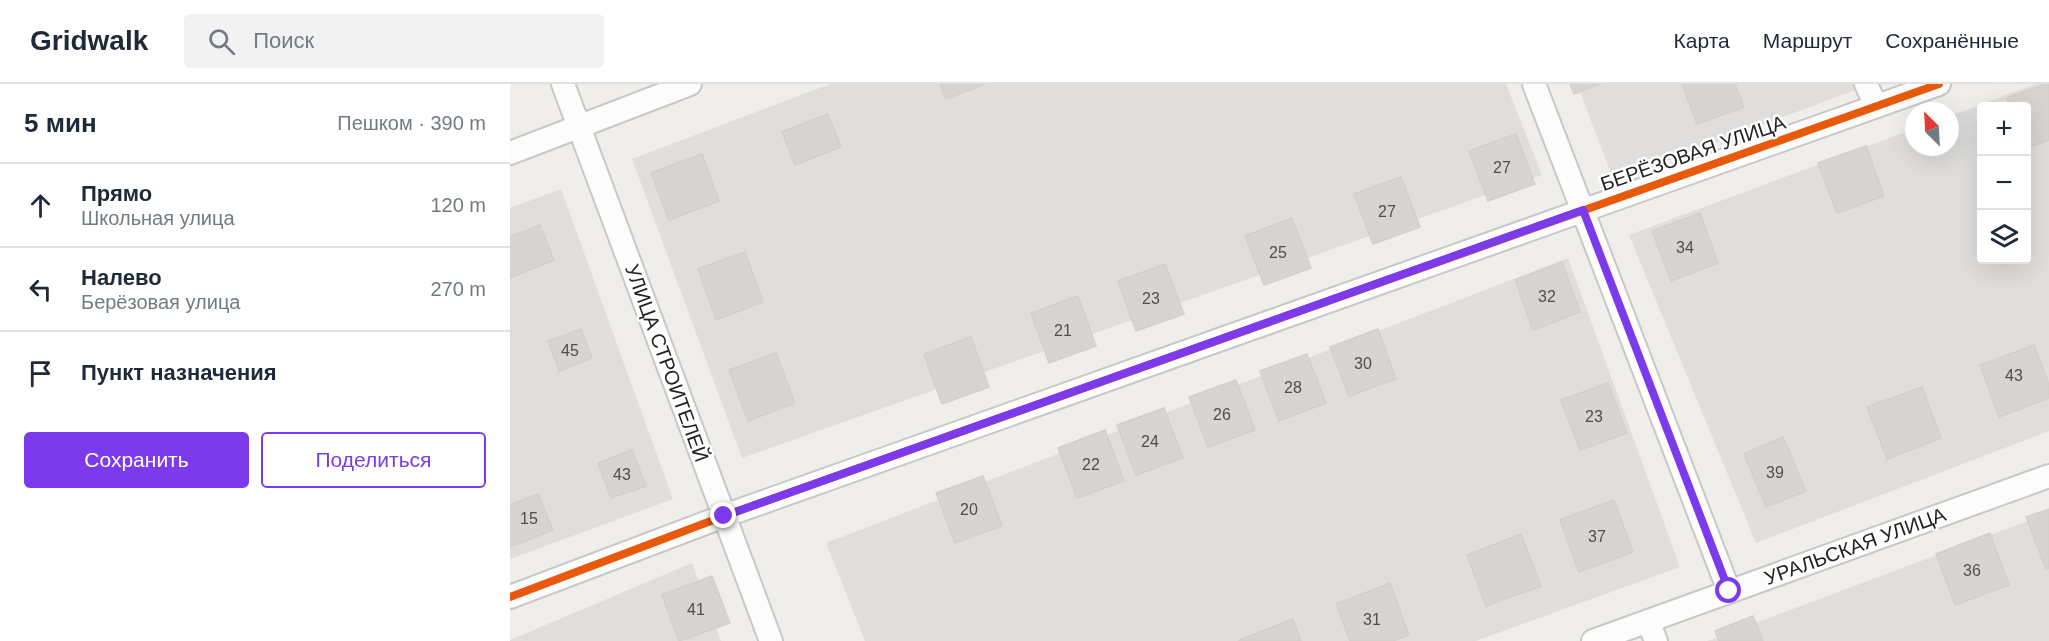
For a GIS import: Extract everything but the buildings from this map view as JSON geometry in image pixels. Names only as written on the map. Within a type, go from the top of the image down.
[{"type":"street","name":"УЛИЦА СТРОИТЕЛЕЙ","points":[[563,84],[771,641]]},
{"type":"street","points":[[510,153],[690,84]]},
{"type":"street","points":[[1534,84],[1729,591]]},
{"type":"street","points":[[1866,84],[1876,106]]},
{"type":"street","name":"БЕРЁЗОВАЯ УЛИЦА","points":[[510,597],[724,516],[1939,84]]},
{"type":"street","name":"УРАЛЬСКАЯ УЛИЦА","points":[[1593,641],[1652,631],[1729,591],[2049,476]]},
{"type":"shaded area","points":[[830,84],[1506,84],[1542,175],[742,458],[632,159]]},
{"type":"shaded area","points":[[1577,84],[1871,84],[1614,181]]},
{"type":"shaded area","points":[[2036,84],[2049,84],[2049,431],[1756,543],[1629,235],[1905,132],[1905,156],[1959,156],[1959,113],[1977,106],[1977,264],[2031,264],[2031,102],[1988,102]]},
{"type":"shaded area","points":[[561,189],[673,499],[510,559],[510,208]]},
{"type":"shaded area","points":[[1568,258],[1680,567],[1476,641],[865,641],[826,543]]},
{"type":"shaded area","points":[[2049,513],[2049,641],[1707,641]]},
{"type":"shaded area","points":[[692,563],[721,641],[510,641],[510,640]]},
{"type":"cycle path","points":[[510,597],[724,516],[1939,84]]},
{"type":"route","points":[[724,516],[1583,210],[1729,591]]}]
